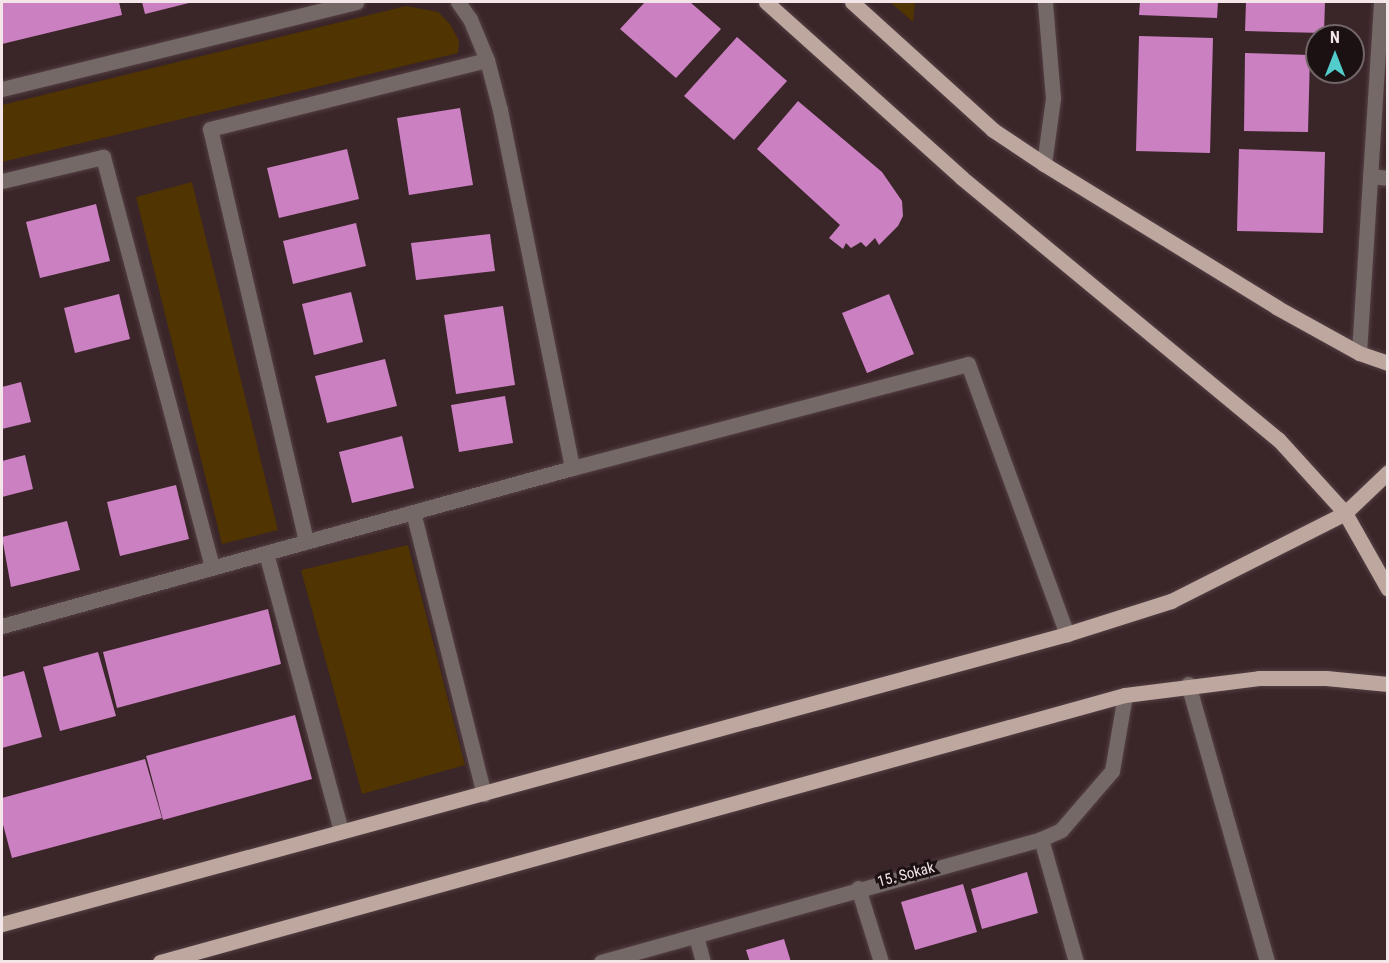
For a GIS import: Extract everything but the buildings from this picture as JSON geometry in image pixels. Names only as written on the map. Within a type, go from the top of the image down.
[{"type":"main road","points":[[766,2],[962,178],[1278,439],[1345,513],[1388,589]]},
{"type":"main road","points":[[852,2],[993,130],[1276,307],[1359,353],[1388,363]]},
{"type":"main road","points":[[2,924],[341,831],[484,795],[1067,634],[1171,601],[1345,513],[1388,472]]},
{"type":"main road","points":[[160,962],[1125,695],[1188,684],[1259,678],[1326,678],[1388,684]]},
{"type":"street","points":[[2,89],[356,2]]},
{"type":"street","points":[[458,2],[470,19],[487,60],[572,468]]},
{"type":"street","points":[[1044,164],[1053,98],[1045,2]]},
{"type":"street","points":[[1359,353],[1381,2]]},
{"type":"street","points":[[306,541],[210,129],[487,60]]},
{"type":"street","points":[[2,181],[103,157],[212,568]]},
{"type":"street","points":[[1370,176],[1388,178]]},
{"type":"street","points":[[2,626],[572,468],[968,364],[1067,634]]},
{"type":"street","points":[[413,512],[484,795]]},
{"type":"street","points":[[266,553],[341,831]]},
{"type":"street","points":[[1188,684],[1267,962]]},
{"type":"street","name":"15. Sokak","points":[[601,962],[858,888],[1041,839],[1061,830],[1112,771],[1125,695]]},
{"type":"street","points":[[1041,839],[1076,962]]},
{"type":"street","points":[[858,888],[881,962]]},
{"type":"street","points":[[696,936],[703,962]]},
{"type":"shaded area","points":[[890,2],[915,2],[913,22]]},
{"type":"shaded area","points":[[406,6],[438,12],[450,24],[459,41],[458,53],[2,162],[2,105]]},
{"type":"shaded area","points":[[192,182],[278,530],[222,544],[136,197]]},
{"type":"shaded area","points":[[408,545],[465,765],[362,794],[301,570]]}]
